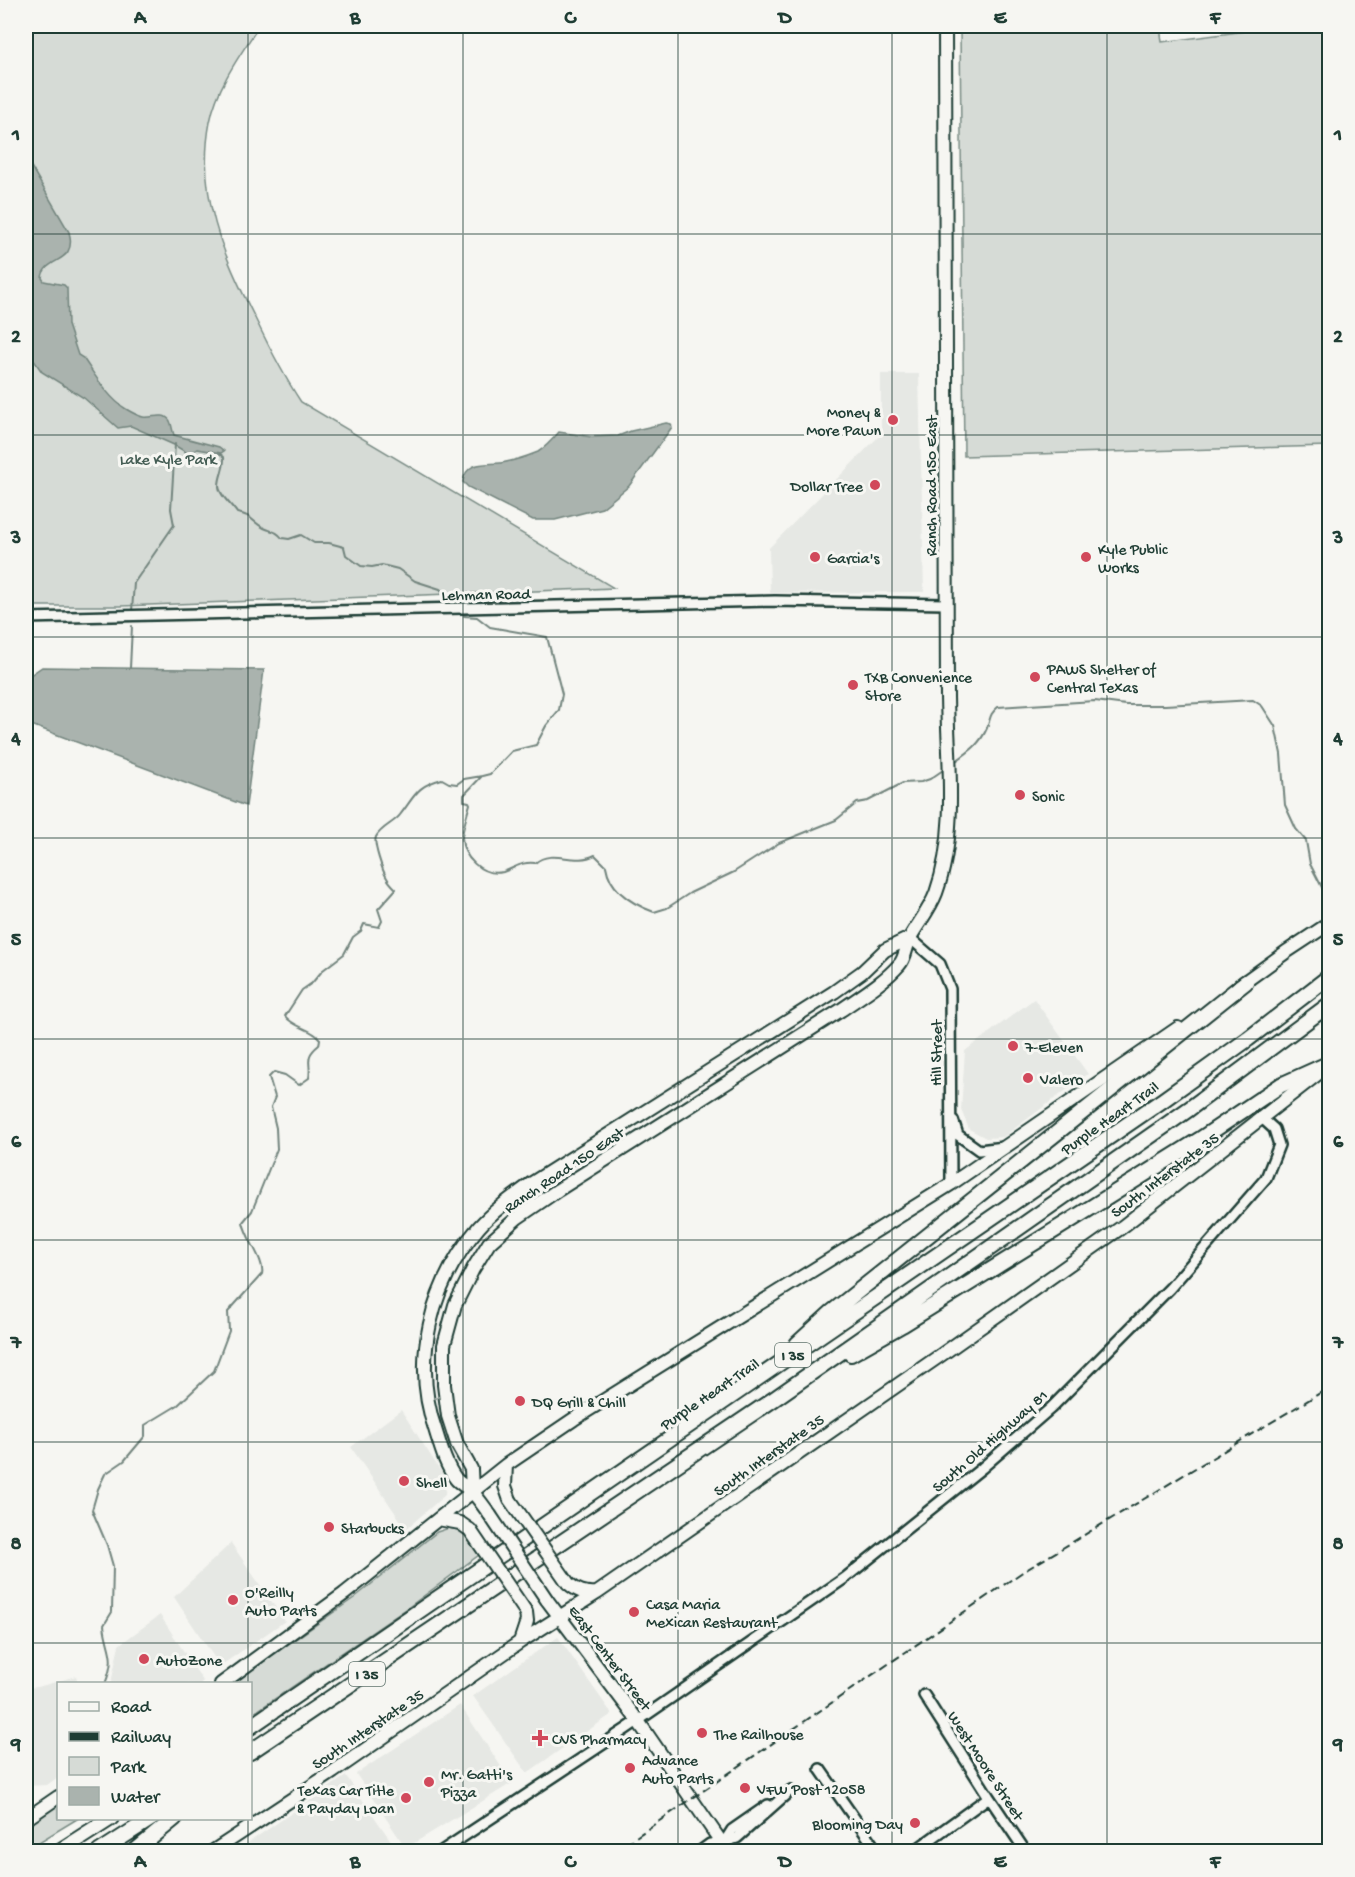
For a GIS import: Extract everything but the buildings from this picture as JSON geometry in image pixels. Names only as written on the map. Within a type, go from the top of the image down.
[{"type":"highway","name":"Purple Heart Trail","points":[[252,1726],[1163,1100],[1248,1039],[1329,976]]},
{"type":"highway","points":[[757,1380],[832,1312],[1246,982]]},
{"type":"highway","name":"I 35","points":[[252,1751],[774,1399],[1189,1109],[1329,1004]]},
{"type":"highway","points":[[774,1399],[963,1288],[1189,1146],[1281,1085],[1329,1064]]},
{"type":"highway","points":[[58,1851],[108,1820]]},
{"type":"highway","points":[[99,1851],[149,1820]]},
{"type":"highway","points":[[134,1851],[173,1820]]},
{"type":"main road","name":"Ranch Road 150 East","points":[[472,1491],[471,1469],[457,1444],[448,1416],[444,1385],[444,1345],[455,1305],[472,1269],[489,1243],[517,1218],[841,1010],[876,985],[901,964],[910,938],[936,893],[946,854],[950,805],[946,604],[945,26]]},
{"type":"main road","points":[[222,1682],[344,1594],[506,1465],[574,1419],[951,1184],[1329,923]]},
{"type":"main road","name":"Ranch Road 150 East","points":[[472,1491],[456,1480],[443,1453],[431,1418],[425,1391],[426,1345],[433,1310],[442,1284],[465,1245],[479,1227],[501,1206],[532,1183],[834,992],[862,972],[885,950],[910,938]]},
{"type":"main road","name":"South Interstate 35","points":[[212,1851],[339,1768],[520,1642],[597,1593],[941,1355],[1122,1227],[1263,1119],[1329,1064]]},
{"type":"main road","points":[[663,1101],[673,1117]]},
{"type":"main road","points":[[506,1465],[505,1486],[510,1500],[568,1583],[576,1590],[587,1594],[597,1593]]},
{"type":"main road","name":"East Center Street","points":[[472,1491],[559,1617],[639,1721],[722,1849]]},
{"type":"main road","points":[[438,1519],[460,1523],[470,1530],[526,1612],[527,1621],[520,1642]]},
{"type":"main road","points":[[26,1819],[57,1798]]},
{"type":"street","name":"Lehman Road","points":[[26,618],[775,601],[946,604]]},
{"type":"street","name":"Hill Street","points":[[910,938],[940,964],[950,989],[951,1184]]},
{"type":"street","points":[[950,1112],[958,1136],[979,1150],[1006,1147]]},
{"type":"street","name":"South Old Highway 81","points":[[639,1721],[868,1560],[982,1468],[1051,1408],[1170,1288],[1266,1178],[1279,1145],[1274,1129],[1263,1119]]},
{"type":"street","name":"West Moore Street","points":[[924,1695],[1026,1851]]},
{"type":"street","points":[[440,1851],[639,1721]]},
{"type":"street","points":[[820,1769],[878,1851]]},
{"type":"street","points":[[791,1790],[737,1838],[722,1849],[732,1830],[791,1790]]},
{"type":"street","points":[[913,1851],[989,1797]]},
{"type":"street","points":[[699,1851],[710,1844],[722,1849]]},
{"type":"shaded area","points":[[881,374],[919,374],[924,592],[770,593],[769,548],[881,434]]},
{"type":"shaded area","points":[[1034,999],[1088,1074],[1003,1137],[986,1138],[969,1129],[961,1110],[965,1051]]},
{"type":"shaded area","points":[[401,1410],[446,1479],[445,1495],[406,1529],[351,1447]]},
{"type":"shaded area","points":[[231,1543],[285,1621],[220,1666],[174,1597]]},
{"type":"shaded area","points":[[160,1615],[203,1681],[111,1682],[119,1645]]},
{"type":"shaded area","points":[[558,1637],[612,1714],[527,1773],[473,1696]]},
{"type":"shaded area","points":[[76,1676],[78,1682],[57,1682],[57,1778],[47,1785],[26,1786],[26,1688],[38,1687]]},
{"type":"shaded area","points":[[460,1705],[512,1783],[406,1848],[356,1774]]},
{"type":"shaded area","points":[[346,1776],[398,1851],[236,1851]]},
{"type":"green space","name":"Lake Kyle Park","points":[[26,26],[259,26],[230,71],[213,109],[207,149],[207,174],[215,223],[232,271],[294,392],[301,402],[614,588],[121,606],[26,606]]},
{"type":"green space","points":[[960,26],[1160,26],[1162,42],[1285,26],[1329,26],[1329,446],[964,456]]},
{"type":"green space","points":[[449,1528],[462,1531],[479,1555],[406,1609],[252,1714],[252,1682],[235,1682],[354,1598],[437,1532]]},
{"type":"green space","points":[[57,1804],[57,1820],[75,1820],[26,1850],[26,1825]]},
{"type":"water","points":[[26,158],[69,232],[71,243],[69,250],[48,266],[42,278],[44,281],[64,285],[67,288],[68,325],[78,355],[83,358],[108,393],[126,409],[143,417],[165,416],[170,421],[174,435],[219,447],[224,451],[221,453],[197,449],[189,454],[131,426],[118,428],[84,398],[42,372],[26,349]]},
{"type":"water","points":[[666,423],[671,424],[672,427],[629,486],[602,508],[555,520],[533,520],[468,487],[463,482],[465,474],[474,466],[510,461],[538,452],[559,432],[592,437],[618,436]]},
{"type":"water","points":[[42,667],[264,670],[246,806],[26,723],[26,678]]},
{"type":"waterway","points":[[132,611],[134,583],[174,525],[171,509],[175,444]]},
{"type":"waterway","points":[[219,453],[224,457],[219,482],[220,489],[237,513],[246,515],[282,538],[289,539],[301,535],[314,543],[329,543],[344,547],[346,555],[361,566],[382,565],[398,569],[415,581],[440,589],[454,604]]},
{"type":"waterway","points":[[464,616],[477,617],[490,627],[547,637],[562,694],[559,710],[546,726],[536,745],[512,751],[490,774],[482,776],[464,795],[464,801],[470,804],[462,835],[465,852],[475,864],[488,871],[503,872],[549,857],[579,859],[595,855],[606,866],[612,883],[623,895],[630,901],[654,912],[667,908],[690,893],[734,872],[779,843],[836,820],[857,803],[868,801],[903,783],[930,779],[946,768]]},
{"type":"waterway","points":[[130,668],[132,626]]},
{"type":"waterway","points":[[953,763],[981,739],[992,714],[998,707],[1095,701],[1126,705],[1165,705],[1253,700],[1262,706],[1275,726],[1281,754],[1285,805],[1296,829],[1306,841],[1310,864],[1328,899]]},
{"type":"waterway","points":[[106,1682],[111,1659],[104,1625],[112,1612],[113,1566],[92,1510],[105,1474],[124,1461],[145,1436],[145,1425],[178,1405],[214,1371],[229,1331],[228,1312],[262,1274],[261,1262],[243,1222],[252,1211],[277,1149],[276,1128],[271,1107],[275,1097],[269,1077],[274,1072],[285,1075],[299,1085],[309,1078],[309,1060],[311,1053],[319,1045],[320,1039],[285,1016],[302,990],[344,954],[353,937],[361,931],[364,924],[379,927],[382,921],[378,909],[396,889],[387,878],[379,858],[375,841],[378,834],[397,818],[421,788],[442,779],[457,784],[464,779],[482,776]]},
{"type":"railway","points":[[614,1852],[1021,1573],[1330,1387]]},
{"type":"place","name":"Money & More Pawn","points":[[893,420]]},
{"type":"place","name":"Dollar Tree","points":[[875,485]]},
{"type":"place","name":"Garcia's","points":[[815,557]]},
{"type":"place","name":"Kyle Public Works","points":[[1086,557]]},
{"type":"place","name":"PAWS Shelter of Central Texas","points":[[1035,677]]},
{"type":"place","name":"TXB Convenience Store","points":[[853,685]]},
{"type":"place","name":"Sonic","points":[[1020,795]]},
{"type":"place","name":"7-Eleven","points":[[1013,1046]]},
{"type":"place","name":"Valero","points":[[1028,1078]]},
{"type":"place","name":"DQ Grill & Chill","points":[[520,1401]]},
{"type":"place","name":"Shell","points":[[404,1481]]},
{"type":"place","name":"Starbucks","points":[[329,1527]]},
{"type":"place","name":"O'Reilly Auto Parts","points":[[233,1600]]},
{"type":"place","name":"Casa Maria Mexican Restaurant","points":[[634,1612]]},
{"type":"place","name":"AutoZone","points":[[144,1659]]},
{"type":"place","name":"The Railhouse","points":[[702,1733]]},
{"type":"place","name":"CVS Pharmacy","points":[[540,1738]]},
{"type":"place","name":"Advance Auto Parts","points":[[630,1768]]},
{"type":"place","name":"Mr. Gatti's Pizza","points":[[429,1782]]},
{"type":"place","name":"VFW Post 12058","points":[[745,1788]]},
{"type":"place","name":"Texas Car Title & Payday Loan","points":[[406,1798]]},
{"type":"place","name":"Blooming Day","points":[[915,1823]]}]
